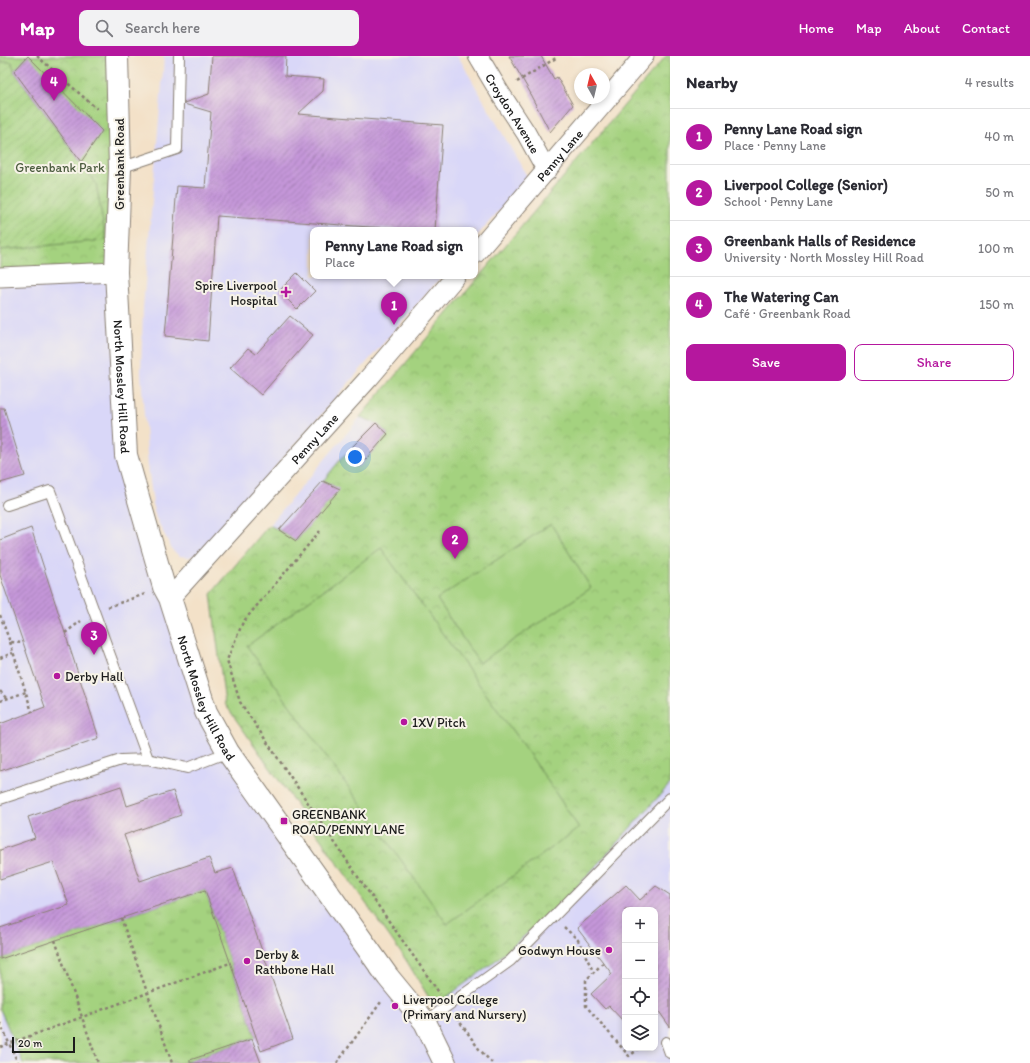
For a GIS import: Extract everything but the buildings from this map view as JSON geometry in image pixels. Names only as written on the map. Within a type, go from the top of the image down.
[{"type":"street","name":"Greenbank Road","points":[[116,272],[120,168],[117,56]]},
{"type":"street","name":"Croydon Avenue","points":[[478,56],[526,133],[547,171]]},
{"type":"street","name":"Penny Lane","points":[[478,251],[644,56]]},
{"type":"street","points":[[0,277],[116,272]]},
{"type":"street","name":"North Mossley Hill Road","points":[[116,272],[126,454],[167,593],[206,712],[228,752],[388,977],[425,1022],[445,1063]]},
{"type":"street","name":"Penny Lane","points":[[167,593],[368,379],[453,279]]},
{"type":"lane","points":[[120,168],[177,150],[179,56]]},
{"type":"lane","points":[[7,505],[50,491],[148,759]]},
{"type":"lane","points":[[0,799],[121,760],[148,759],[187,768],[228,752]]},
{"type":"lane","points":[[425,1022],[510,961],[670,798]]},
{"type":"lane","points":[[666,1042],[670,1053]]},
{"type":"path","points":[[37,56],[119,130]]},
{"type":"path","points":[[500,93],[557,56]]},
{"type":"path","points":[[320,531],[243,622],[227,660],[240,702],[358,877],[444,999]]},
{"type":"path","points":[[65,633],[94,612],[167,593]]},
{"type":"path","points":[[0,614],[32,712]]},
{"type":"path","points":[[10,642],[23,643]]},
{"type":"path","points":[[0,658],[13,653]]},
{"type":"path","points":[[0,691],[7,699]]},
{"type":"path","points":[[0,701],[26,692]]},
{"type":"path","points":[[554,917],[578,940],[594,973]]},
{"type":"path","points":[[121,918],[172,1063]]},
{"type":"path","points":[[55,940],[98,1063]]},
{"type":"path","points":[[0,1047],[230,963]]},
{"type":"path","points":[[603,963],[586,980],[586,1006],[622,1048]]},
{"type":"path","points":[[337,1063],[390,990],[388,977]]},
{"type":"path","points":[[457,1017],[478,1049],[492,1063]]},
{"type":"path","points":[[0,1023],[18,1063]]},
{"type":"path","points":[[625,1051],[629,1056],[636,1051]]},
{"type":"shaded area","name":"Spire Liverpool Hospital","points":[[164,56],[458,56],[528,178],[478,235],[478,227],[310,227],[310,279],[439,279],[204,549],[195,556],[189,557],[180,556],[173,551],[156,518],[148,466],[141,373],[143,308]]},
{"type":"shaded area","points":[[666,56],[670,56],[670,1063],[0,1063],[0,277],[116,272],[126,455],[206,712],[406,999],[441,1019],[406,960],[225,704],[211,594]]},
{"type":"green space","name":"Greenbank Park","points":[[0,56],[117,56],[116,272],[0,277]]},
{"type":"green space","points":[[666,56],[670,56],[670,784],[574,890],[489,966],[434,1006],[406,960],[225,704],[211,594],[269,525],[296,541],[339,489],[323,481],[345,454],[359,467],[388,434],[376,423],[360,417]]},
{"type":"green space","points":[[0,62],[12,62],[14,71],[96,183],[106,240],[0,250]]},
{"type":"green space","points":[[551,524],[591,588],[479,663],[437,599]]},
{"type":"green space","name":"1XV Pitch","points":[[381,548],[537,765],[579,828],[447,924],[247,646]]},
{"type":"green space","points":[[205,890],[256,1037],[182,1063],[23,1063],[0,1009],[0,959]]},
{"type":"place","name":"The Watering Can","points":[[54,101]]},
{"type":"place","name":"Spire Liverpool Hospital","points":[[286,292]]},
{"type":"place","name":"Penny Lane Road sign","points":[[394,325]]},
{"type":"place","name":"Liverpool College (Senior)","points":[[455,559]]},
{"type":"place","name":"Greenbank Halls of Residence","points":[[94,655]]},
{"type":"place","name":"Derby Hall","points":[[57,676]]},
{"type":"place","name":"1XV Pitch","points":[[404,722]]},
{"type":"place","name":"GREENBANK ROAD/PENNY LANE","points":[[284,821]]},
{"type":"place","name":"Godwyn House","points":[[609,950]]},
{"type":"place","name":"Derby & Rathbone Hall","points":[[247,961]]},
{"type":"place","name":"Liverpool College (Primary and Nursery)","points":[[395,1006]]}]
